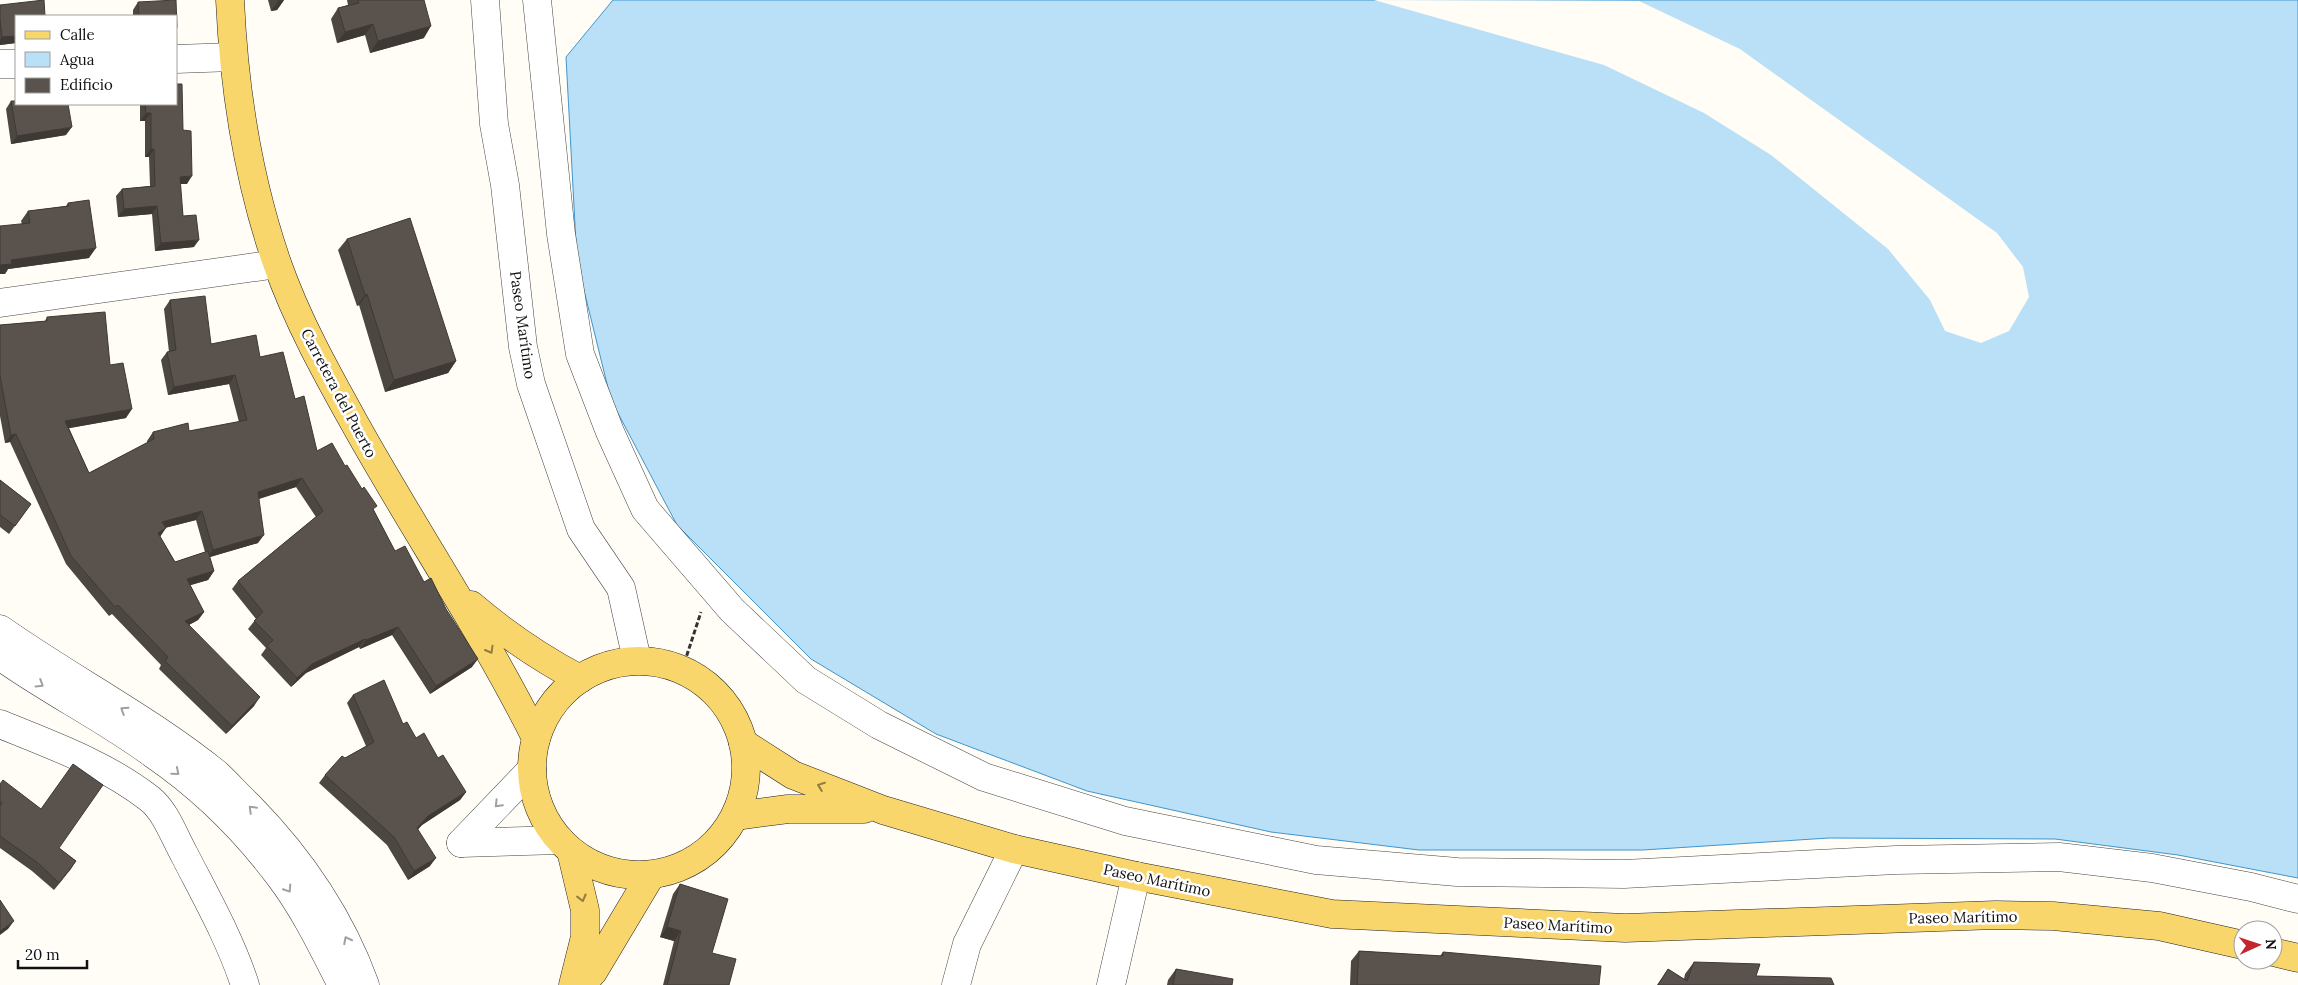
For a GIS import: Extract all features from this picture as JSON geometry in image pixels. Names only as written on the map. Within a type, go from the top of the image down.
[{"type":"main road","name":"Carretera del Puerto","points":[[230,0],[233,57],[252,178],[278,264],[315,352],[380,469],[513,691],[536,738]]},
{"type":"main road","name":"Carretera del Puerto","points":[[456,593],[502,632],[543,659],[580,679]]},
{"type":"main road","points":[[637,660],[660,663],[682,670],[710,687],[731,713],[743,743],[746,768],[743,792],[735,816],[720,838],[701,856],[677,869],[651,875],[630,875],[609,871],[589,863],[565,846],[545,819],[536,795],[532,769],[536,738],[546,715],[561,695],[580,679],[607,666],[637,660]]},
{"type":"main road","name":"Paseo Marítimo","points":[[743,743],[793,775],[883,810],[1014,849],[1136,876],[1332,914],[1625,928],[1996,914],[2053,916],[2158,926],[2233,943]]},
{"type":"main road","name":"Paseo Marítimo","points":[[735,816],[788,809],[883,810]]},
{"type":"main road","points":[[565,846],[585,910],[585,937],[573,985]]},
{"type":"main road","points":[[581,985],[593,972],[651,875]]},
{"type":"main road","points":[[2283,954],[2298,958]]},
{"type":"street","name":"Paseo Marítimo","points":[[485,0],[494,124],[505,185],[523,347],[531,384],[581,529],[621,588],[637,660]]},
{"type":"street","points":[[537,0],[561,234],[580,354],[610,432],[645,509],[732,610],[806,680],[879,725],[984,777],[1125,821],[1316,860],[1457,872],[1624,874],[1896,860],[2059,857],[2152,868],[2298,899]]},
{"type":"street","points":[[178,59],[233,57]]},
{"type":"street","points":[[0,64],[15,64]]},
{"type":"street","points":[[0,303],[278,264]]},
{"type":"street","points":[[0,629],[167,737],[218,775],[269,827],[306,871],[332,911],[354,953],[365,985]]},
{"type":"street","points":[[0,656],[153,754],[226,815],[280,878],[311,925],[342,985]]},
{"type":"street","points":[[0,724],[88,760],[150,800],[167,823],[222,927],[235,955],[245,985]]},
{"type":"street","points":[[532,769],[461,843],[565,846]]},
{"type":"street","points":[[956,985],[967,944],[1014,849]]},
{"type":"street","points":[[1111,985],[1136,876]]},
{"type":"path","points":[[682,670],[710,585]]},
{"type":"water","points":[[613,0],[2298,0],[2298,878],[2178,855],[2055,839],[1829,838],[1643,850],[1419,850],[1271,832],[1087,791],[936,734],[811,659],[677,525],[611,400],[577,262],[566,57]]},
{"type":"pier","points":[[1374,0],[1639,1],[1740,49],[1997,233],[2023,267],[2029,297],[2009,331],[1981,343],[1945,331],[1930,300],[1888,249],[1771,155],[1704,113],[1604,65]]},
{"type":"building","points":[[44,0],[45,15],[15,15],[15,36],[2,37],[0,5]]},
{"type":"building","points":[[176,0],[177,15],[139,15],[138,2]]},
{"type":"building","points":[[358,0],[424,0],[431,26],[378,41],[373,24],[345,32],[338,8],[359,3]]},
{"type":"building","points":[[178,84],[182,84],[183,130],[191,131],[192,176],[180,177],[183,216],[196,215],[199,240],[161,243],[157,206],[124,209],[122,189],[155,186],[154,149],[151,149],[151,113],[146,113],[145,105],[178,105]]},
{"type":"building","points":[[11,101],[15,101],[15,105],[68,105],[72,127],[17,136]]},
{"type":"building","points":[[89,200],[96,248],[11,260],[12,264],[0,265],[0,226],[30,223],[28,211],[69,206],[68,203]]},
{"type":"building","points":[[410,218],[456,361],[394,380],[367,294],[365,295],[347,239]]},
{"type":"building","points":[[205,296],[211,344],[256,335],[260,357],[283,352],[295,399],[304,396],[317,451],[332,443],[345,466],[347,465],[362,489],[364,487],[377,506],[373,509],[395,551],[405,546],[424,582],[431,578],[446,609],[478,659],[436,686],[398,627],[365,639],[312,664],[297,678],[267,646],[273,640],[254,621],[263,612],[238,581],[323,511],[302,478],[258,492],[264,535],[213,550],[202,511],[162,522],[166,528],[158,533],[175,562],[208,551],[214,571],[187,579],[204,612],[185,621],[260,697],[232,726],[165,661],[168,657],[118,605],[115,607],[71,556],[16,434],[11,435],[0,376],[0,325],[47,321],[47,317],[105,312],[110,365],[123,363],[132,409],[65,421],[89,473],[154,439],[153,432],[188,423],[189,431],[247,420],[235,375],[174,387],[167,352],[176,350],[170,300]]},
{"type":"building","points":[[0,480],[31,504],[15,526],[0,515]]},
{"type":"building","points":[[384,680],[403,724],[407,722],[416,738],[424,733],[438,758],[443,755],[466,792],[428,816],[417,828],[436,858],[414,871],[394,837],[325,775],[342,756],[345,758],[374,742],[353,695]]},
{"type":"building","points":[[73,764],[103,785],[59,848],[76,861],[59,883],[38,863],[0,836],[0,806],[2,803],[0,801],[0,784],[3,780],[41,809]]},
{"type":"building","points":[[680,884],[728,899],[712,953],[736,959],[729,985],[667,985],[681,931],[667,927]]},
{"type":"building","points":[[0,900],[14,921],[0,931]]},
{"type":"building","points":[[1359,951],[1443,956],[1443,952],[1601,966],[1599,985],[1357,985]]},
{"type":"building","points":[[1694,962],[1760,964],[1756,976],[1831,978],[1834,985],[1658,985],[1668,969],[1687,981]]},
{"type":"building","points":[[1176,969],[1233,979],[1232,985],[1173,985]]}]
